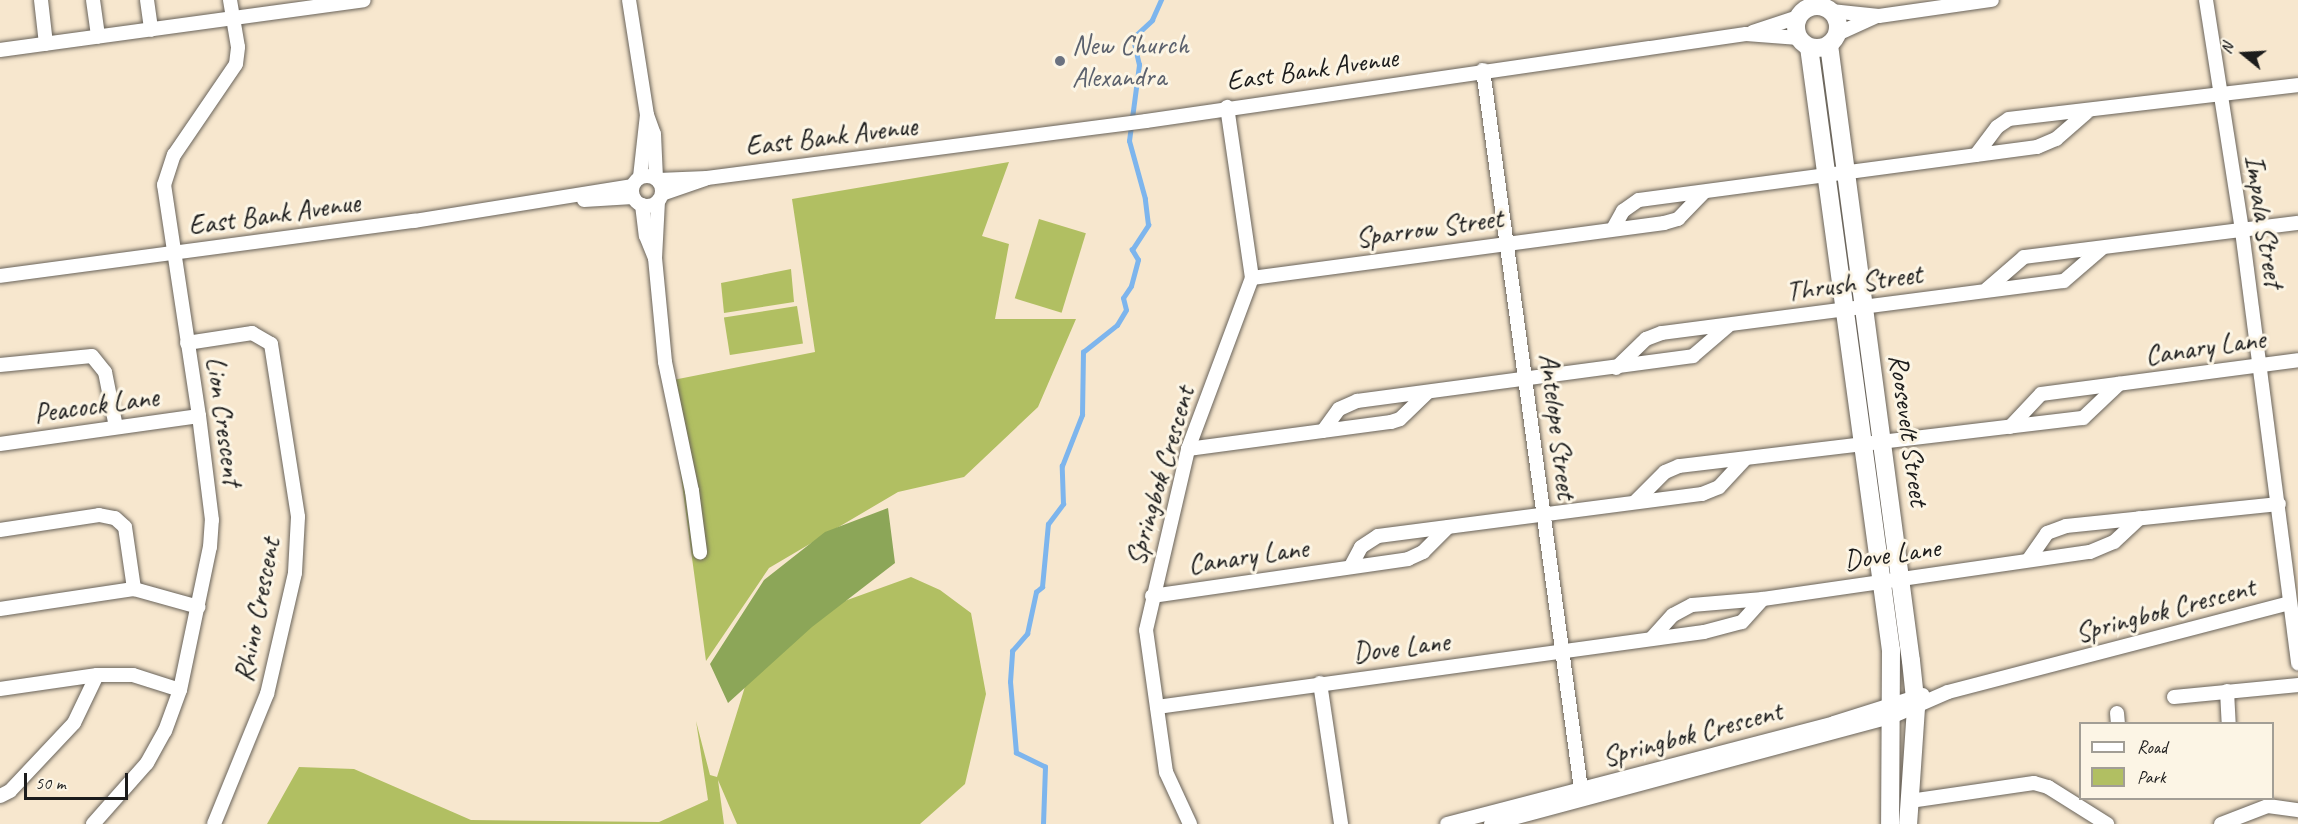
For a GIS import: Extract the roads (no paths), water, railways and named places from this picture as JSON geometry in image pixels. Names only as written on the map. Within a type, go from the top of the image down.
[{"type":"street","points":[[41,0],[46,44]]},
{"type":"street","points":[[93,0],[98,37]]},
{"type":"street","points":[[147,0],[152,30]]},
{"type":"street","name":"Lion Crescent","points":[[93,824],[154,753],[180,690],[199,607],[212,520],[199,416],[173,254],[165,177],[174,155],[233,71],[238,47],[230,0]]},
{"type":"street","points":[[629,0],[647,115],[654,134],[660,198],[655,258],[665,362],[692,490],[700,552]]},
{"type":"street","points":[[1801,10],[1813,6],[1826,6],[1879,15],[1992,0]]},
{"type":"street","name":"Impala Street","points":[[2206,0],[2218,95],[2242,231],[2298,663]]},
{"type":"street","points":[[0,50],[233,18],[299,4],[357,1]]},
{"type":"street","name":"Roosevelt Street","points":[[1826,6],[1838,24],[1833,39],[1846,173],[1902,579],[1916,702],[1908,824]]},
{"type":"street","name":"East Bank Avenue","points":[[1746,34],[1801,10]]},
{"type":"street","name":"Roosevelt Street","points":[[1801,10],[1891,650],[1893,711],[1890,824]]},
{"type":"street","points":[[1804,42],[1833,39],[1879,15]]},
{"type":"street","name":"East Bank Avenue","points":[[637,191],[657,179],[707,178],[1146,121],[1227,107],[1746,34],[1804,42]]},
{"type":"street","name":"Antelope Street","points":[[1484,70],[1581,789]]},
{"type":"street","points":[[1976,155],[1997,127],[2009,119],[2086,113],[2298,85]]},
{"type":"street","name":"Springbok Crescent","points":[[1190,824],[1168,783],[1146,630],[1152,596],[1188,449],[1252,278],[1227,107]]},
{"type":"street","points":[[1613,229],[1623,211],[1639,200],[2046,144],[2086,113]]},
{"type":"street","points":[[647,115],[637,191],[646,236],[655,258]]},
{"type":"street","name":"East Bank Avenue","points":[[0,276],[555,200],[637,191],[660,198],[707,178]]},
{"type":"street","name":"Sparrow Street","points":[[1252,278],[1678,219],[1704,192]]},
{"type":"street","points":[[1987,289],[2024,258],[2298,223]]},
{"type":"street","name":"Thrush Street","points":[[1616,368],[1654,335],[1844,311],[1987,289],[2064,281],[2101,249]]},
{"type":"street","points":[[1323,431],[1348,404],[1616,368],[1700,354],[1728,326]]},
{"type":"street","name":"Rhino Crescent","points":[[187,343],[244,333],[268,338],[274,353],[298,517],[295,573],[267,694],[214,824]]},
{"type":"street","points":[[0,365],[87,354],[96,358],[105,372],[116,427]]},
{"type":"street","name":"Canary Lane","points":[[2010,427],[2042,394],[2259,367],[2298,360]]},
{"type":"street","name":"Canary Lane","points":[[1635,502],[1672,469],[2082,418],[2119,384]]},
{"type":"street","points":[[1188,449],[1396,421],[1427,393]]},
{"type":"street","name":"Peacock Lane","points":[[0,444],[199,416]]},
{"type":"street","name":"Canary Lane","points":[[1351,566],[1361,547],[1372,538],[1710,492],[1744,460]]},
{"type":"street","points":[[2029,560],[2053,530],[2140,518],[2278,504]]},
{"type":"street","points":[[0,530],[99,515],[115,518],[125,527],[134,589]]},
{"type":"street","name":"Dove Lane","points":[[1652,638],[1673,615],[1692,605],[1763,599],[2103,549],[2140,518]]},
{"type":"street","name":"Canary Lane","points":[[1152,596],[1417,556],[1448,527]]},
{"type":"street","points":[[0,609],[134,589],[199,607]]},
{"type":"street","name":"Dove Lane","points":[[1157,707],[1561,652],[1735,625],[1763,599]]},
{"type":"street","name":"Springbok Crescent","points":[[1491,824],[1893,711],[1948,692],[2290,603]]},
{"type":"street","points":[[0,689],[97,675],[133,675],[180,690]]},
{"type":"street","points":[[0,796],[10,791],[74,723],[97,675]]},
{"type":"street","points":[[1320,683],[1341,824]]},
{"type":"street","points":[[2174,698],[2298,685]]},
{"type":"street","points":[[2227,691],[2229,722]]},
{"type":"street","name":"Springbok Crescent","points":[[1447,824],[1893,711]]},
{"type":"street","points":[[1910,801],[2034,783],[2048,787],[2107,824]]},
{"type":"street","points":[[2221,824],[2268,806],[2298,810]]},
{"type":"waterway","points":[[1043,824],[1045,767],[1016,753],[1010,682],[1012,651],[1027,634],[1036,592],[1042,587],[1048,524],[1063,504],[1062,466],[1082,415],[1083,352],[1117,325],[1126,310],[1123,298],[1131,286],[1138,260],[1132,250],[1148,225],[1145,199],[1129,141],[1139,65],[1133,38],[1152,20],[1161,0]]},
{"type":"place","name":"New Church Alexandra","points":[[1060,61]]}]
